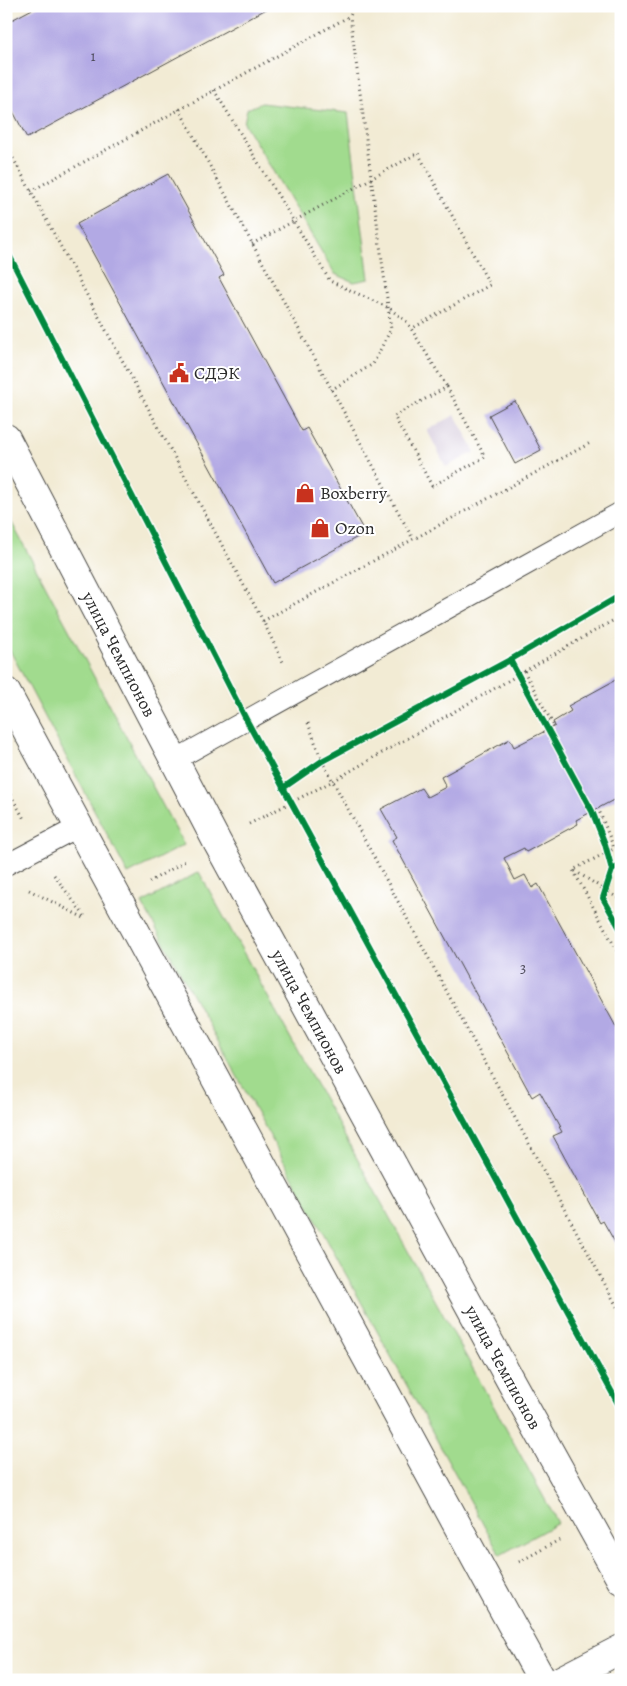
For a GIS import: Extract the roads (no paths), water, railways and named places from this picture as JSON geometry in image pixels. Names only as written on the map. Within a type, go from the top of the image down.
[{"type":"street","name":"улица Чемпионов","points":[[6,438],[173,761],[621,1580]]},
{"type":"street","points":[[6,692],[486,1580],[542,1680]]},
{"type":"street","points":[[561,1680],[621,1649]]},
{"type":"lane","points":[[173,761],[621,512]]},
{"type":"lane","points":[[6,865],[78,827]]},
{"type":"place","name":"СДЭК","points":[[179,373]]},
{"type":"place","name":"Boxberry","points":[[305,493]]},
{"type":"place","name":"Ozon","points":[[320,528]]}]
